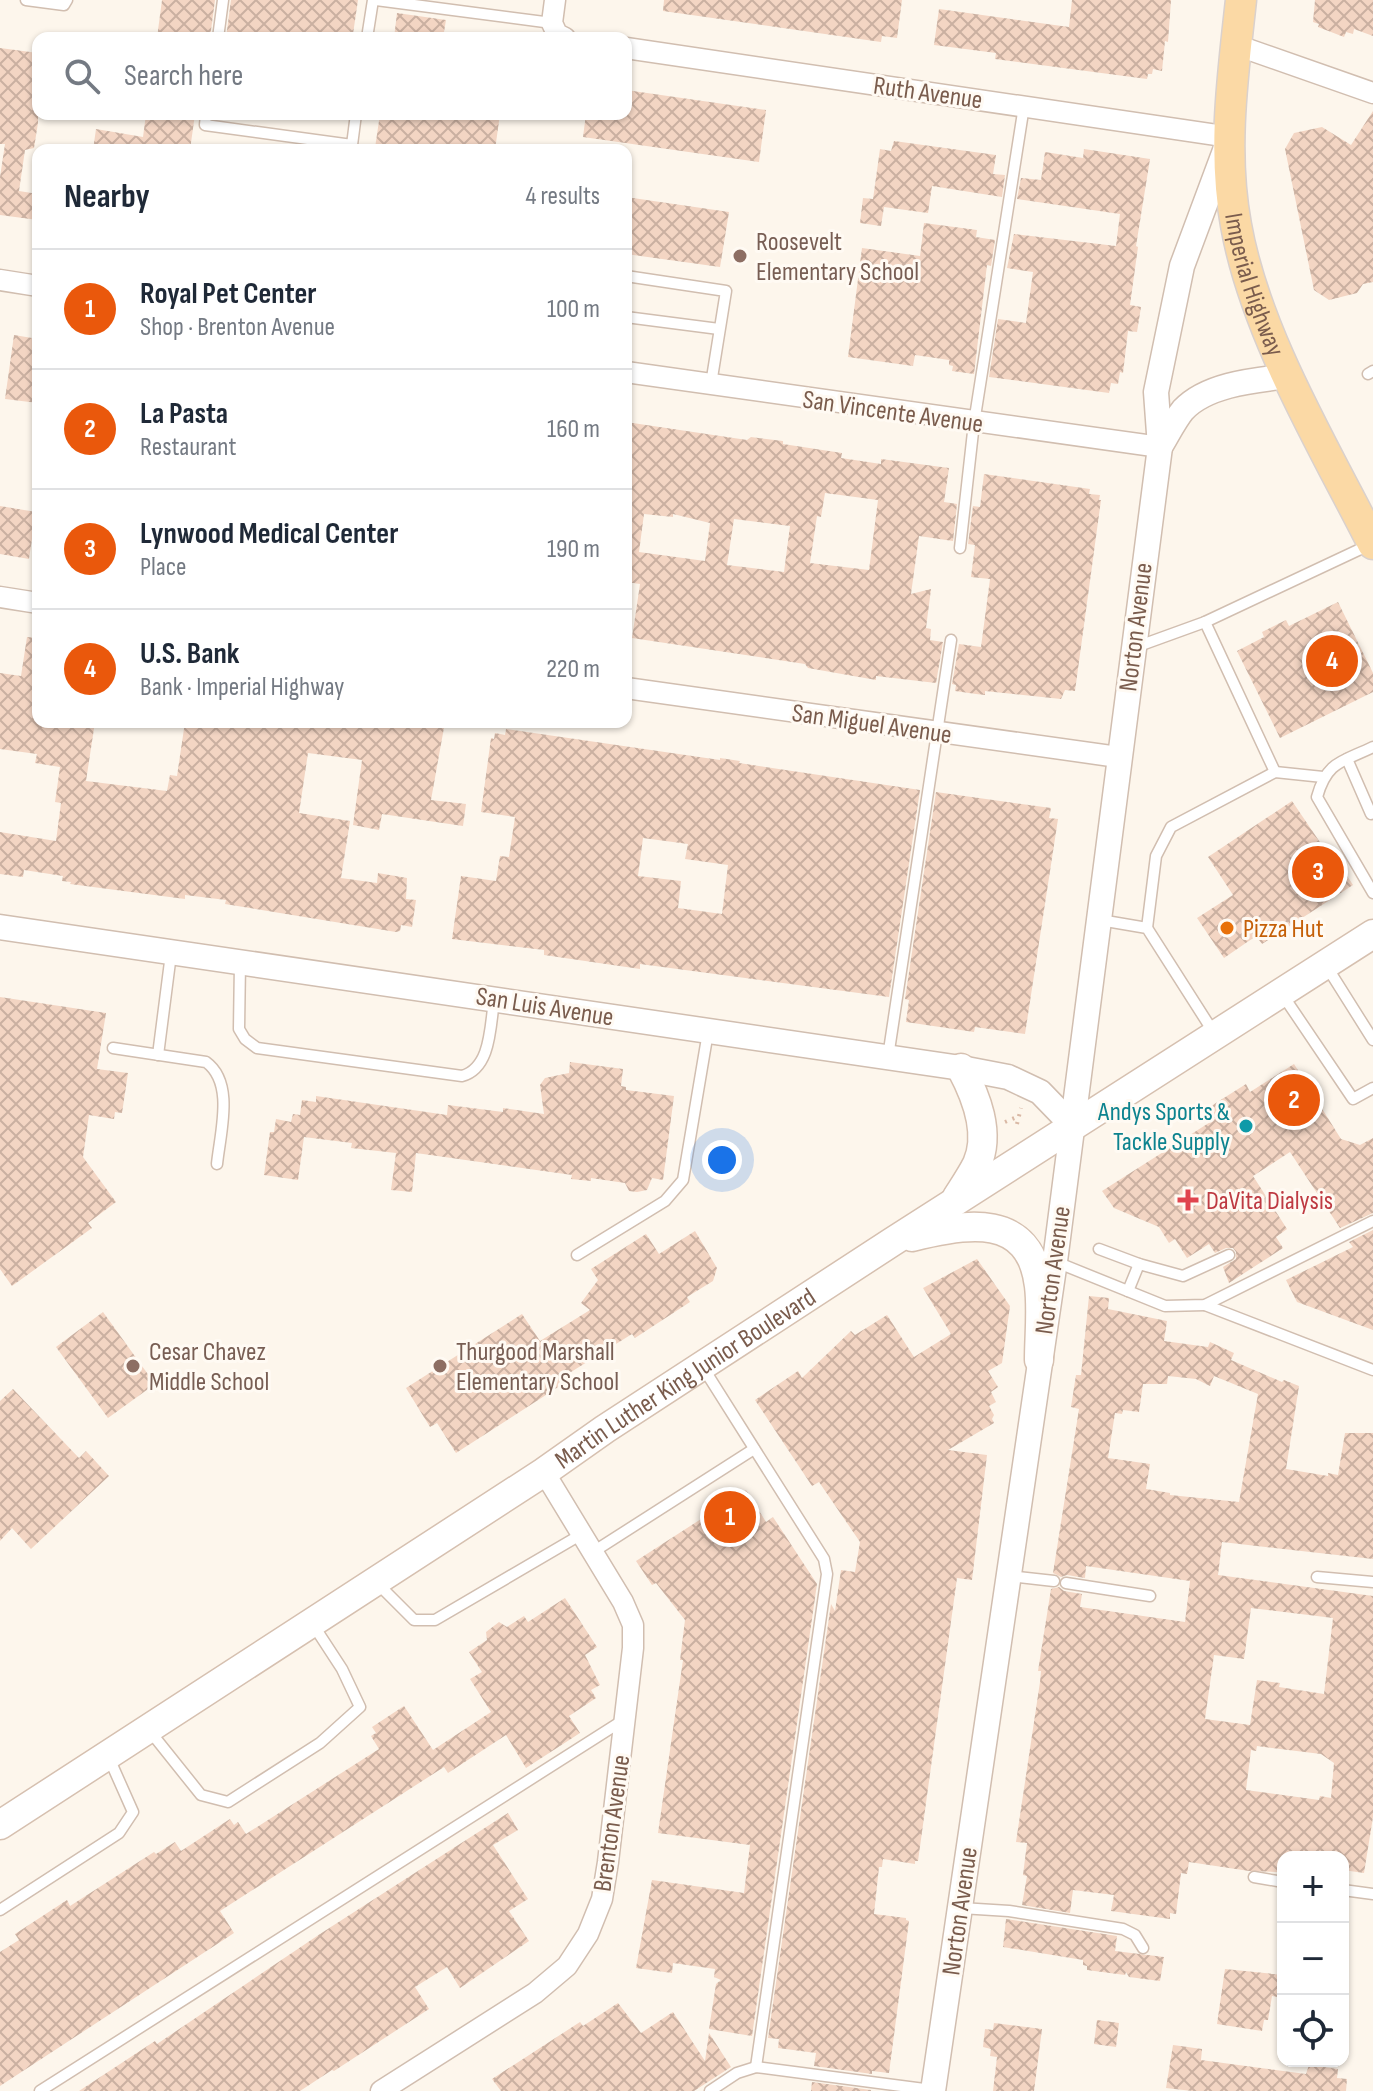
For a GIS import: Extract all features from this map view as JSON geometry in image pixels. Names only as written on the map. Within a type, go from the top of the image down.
[{"type":"main road","name":"Imperial Highway","points":[[1241,0],[1230,137],[1236,225],[1257,298],[1289,376],[1360,506],[1373,544]]},
{"type":"main road","name":"Martin Luther King Junior Boulevard","points":[[0,1825],[955,1201],[1373,934]]},
{"type":"main road","points":[[955,1201],[978,1162],[983,1133],[975,1095],[961,1068]]},
{"type":"main road","points":[[892,1242],[945,1228],[971,1226],[992,1227],[1012,1234],[1034,1262],[1039,1287],[1039,1360]]},
{"type":"street","points":[[555,0],[558,32]]},
{"type":"street","points":[[1236,45],[1373,93]]},
{"type":"street","name":"Ruth Avenue","points":[[632,49],[1230,137]]},
{"type":"street","name":"Norton Avenue","points":[[933,2090],[1073,1126],[1160,447],[1156,392],[1182,266],[1230,137]]},
{"type":"street","points":[[0,280],[32,285]]},
{"type":"street","name":"San Vincente Avenue","points":[[632,373],[1160,447]]},
{"type":"street","name":"Norton Avenue","points":[[1160,447],[1184,409],[1216,390],[1248,381],[1289,376]]},
{"type":"street","points":[[0,597],[32,602]]},
{"type":"street","name":"San Miguel Avenue","points":[[632,689],[1118,757]]},
{"type":"street","name":"San Luis Avenue","points":[[0,927],[961,1068],[1008,1077],[1040,1092],[1073,1126]]},
{"type":"street","name":"Brenton Avenue","points":[[381,2091],[535,1993],[567,1966],[588,1934],[602,1899],[625,1720],[633,1625],[623,1602],[544,1472]]},
{"type":"lane","points":[[26,0],[64,5],[67,0]]},
{"type":"lane","points":[[219,32],[223,0]]},
{"type":"lane","points":[[368,32],[375,0],[558,32]]},
{"type":"lane","points":[[960,548],[974,423],[1024,106]]},
{"type":"lane","points":[[205,120],[205,125],[345,144]]},
{"type":"lane","points":[[352,144],[355,120]]},
{"type":"lane","points":[[632,277],[726,291],[711,384]]},
{"type":"lane","points":[[632,318],[719,329]]},
{"type":"lane","points":[[1132,648],[1205,622],[1373,544]]},
{"type":"lane","points":[[1205,622],[1275,772]]},
{"type":"lane","points":[[888,1057],[951,640]]},
{"type":"lane","points":[[1373,747],[1335,765],[1323,777],[1317,797],[1373,893]]},
{"type":"lane","points":[[1347,759],[1371,814]]},
{"type":"lane","points":[[1215,1035],[1147,928],[1156,856],[1171,827],[1275,772],[1323,777]]},
{"type":"lane","points":[[1098,919],[1147,928]]},
{"type":"lane","points":[[158,1055],[171,951]]},
{"type":"lane","points":[[240,961],[239,1029],[245,1039],[257,1048],[462,1076],[473,1073],[482,1062],[495,998]]},
{"type":"lane","points":[[1325,964],[1373,1040]]},
{"type":"lane","points":[[1281,993],[1353,1099],[1373,1088]]},
{"type":"lane","points":[[577,1255],[665,1201],[683,1180],[708,1030]]},
{"type":"lane","points":[[113,1048],[206,1062],[216,1069],[223,1087],[217,1164]]},
{"type":"lane","points":[[1205,1305],[1373,1221]]},
{"type":"lane","points":[[1099,1249],[1183,1276],[1229,1255]]},
{"type":"lane","points":[[1055,1261],[1165,1306],[1205,1305],[1373,1370]]},
{"type":"lane","points":[[1128,1291],[1139,1264]]},
{"type":"lane","points":[[702,1366],[824,1559],[827,1574],[756,2067]]},
{"type":"lane","points":[[593,1552],[754,1449]]},
{"type":"lane","points":[[375,1581],[414,1620],[435,1620],[582,1534]]},
{"type":"lane","points":[[1008,1575],[1054,1581]]},
{"type":"lane","points":[[1317,1577],[1373,1582]]},
{"type":"lane","points":[[1066,1583],[1150,1596]]},
{"type":"lane","points":[[148,1728],[201,1795],[228,1802],[307,1751],[360,1707],[342,1669],[311,1623]]},
{"type":"lane","points":[[40,2091],[625,1720]]},
{"type":"lane","points":[[0,1910],[119,1833],[133,1812],[107,1755]]},
{"type":"lane","points":[[1254,1877],[1277,1881]]},
{"type":"lane","points":[[1349,1891],[1373,1894]]},
{"type":"lane","points":[[959,1908],[1009,1911],[1123,1929],[1135,1935],[1143,1948]]},
{"type":"lane","points":[[710,2091],[737,2073],[756,2067],[886,2087],[933,2090]]},
{"type":"path","points":[[1017,1124],[1021,1108]]},
{"type":"building","points":[[162,0],[215,0],[211,32],[158,32]]},
{"type":"building","points":[[231,0],[358,0],[353,32],[227,32]]},
{"type":"building","points":[[664,0],[902,0],[897,38],[882,36],[881,42],[663,11]]},
{"type":"building","points":[[1072,0],[1171,0],[1162,71],[1153,69],[1147,79],[995,59],[996,53],[934,45],[939,9],[1069,27]]},
{"type":"building","points":[[1315,0],[1373,0],[1373,36],[1354,29],[1353,34],[1346,32],[1344,37],[1318,27],[1319,24],[1313,22]]},
{"type":"building","points":[[397,13],[446,20],[444,32],[395,32]]},
{"type":"building","points":[[0,48],[32,52],[32,120],[38,120],[38,123],[35,144],[25,150],[19,191],[32,193],[32,219],[0,215],[0,177],[5,144],[0,144]]},
{"type":"building","points":[[632,91],[766,110],[759,162],[583,137],[585,120],[632,120]]},
{"type":"building","points":[[1373,111],[1373,282],[1363,284],[1357,293],[1329,300],[1314,290],[1285,149],[1294,133],[1322,127],[1351,145]]},
{"type":"building","points":[[145,120],[194,120],[191,144],[94,144],[96,129],[143,137]]},
{"type":"building","points":[[379,120],[499,120],[496,144],[376,144]]},
{"type":"building","points":[[894,141],[996,155],[993,174],[1005,175],[1002,197],[932,186],[928,213],[884,207],[881,226],[860,223],[863,198],[873,199],[880,149],[891,151]]},
{"type":"building","points":[[1084,149],[1150,159],[1130,305],[1141,307],[1137,332],[1128,331],[1123,373],[1120,372],[1118,384],[1111,383],[1109,393],[989,377],[998,319],[1026,323],[1033,272],[1007,268],[1014,234],[1116,246],[1120,214],[1017,199],[1021,178],[1041,180],[1045,152],[1083,158]]},
{"type":"building","points":[[632,198],[729,212],[720,267],[632,255]]},
{"type":"building","points":[[924,223],[977,230],[976,237],[995,240],[991,266],[987,265],[974,374],[952,371],[949,360],[915,355],[913,366],[848,357],[862,248],[920,256]]},
{"type":"building","points":[[14,335],[32,338],[32,402],[5,399]]},
{"type":"building","points":[[632,423],[747,440],[751,437],[783,441],[783,444],[842,453],[841,458],[881,464],[881,459],[949,468],[944,502],[957,504],[953,541],[919,536],[911,594],[931,589],[926,628],[931,629],[930,640],[943,642],[936,683],[876,676],[876,680],[808,668],[805,664],[632,638],[640,584],[632,583]],"holes":[[[825,493],[878,500],[869,570],[810,563],[817,516],[821,517]],[[644,514],[673,517],[673,514],[710,523],[705,561],[639,552]],[[734,519],[790,526],[784,572],[727,565]]]},
{"type":"building","points":[[984,474],[1090,489],[1089,494],[1100,495],[1075,691],[1065,690],[1061,699],[985,691],[985,695],[976,694],[955,691],[956,685],[952,684],[959,644],[981,647],[990,579],[971,577],[975,545],[968,544],[973,506],[980,507]]},
{"type":"building","points":[[0,506],[32,511],[29,559],[0,554]]},
{"type":"building","points":[[1338,602],[1373,673],[1373,692],[1280,738],[1237,651],[1264,637],[1262,632],[1286,620],[1289,626]]},
{"type":"building","points":[[27,637],[32,637],[32,728],[94,728],[86,781],[167,791],[170,775],[177,776],[184,728],[444,728],[431,800],[466,804],[463,826],[382,814],[379,830],[353,825],[362,760],[308,753],[299,813],[350,821],[341,878],[377,883],[378,873],[407,878],[406,899],[416,900],[412,927],[401,925],[400,931],[396,932],[225,904],[226,900],[185,895],[185,899],[70,884],[62,881],[63,876],[24,870],[23,877],[0,874],[0,832],[56,841],[61,803],[55,802],[60,767],[35,763],[37,754],[0,749],[0,673],[21,676]]},
{"type":"building","points":[[506,729],[720,758],[920,790],[889,997],[640,964],[640,969],[544,955],[544,950],[452,939],[461,876],[496,881],[500,856],[509,857],[515,817],[481,812],[491,738],[494,739],[495,733],[505,735]],"holes":[[[643,838],[688,844],[685,859],[728,865],[722,914],[678,908],[681,881],[638,876]]]},
{"type":"building","points":[[936,792],[1051,808],[1049,818],[1058,819],[1025,1034],[975,1027],[974,1032],[906,1022],[909,1000],[905,999]]},
{"type":"building","points":[[1292,801],[1353,885],[1262,944],[1256,936],[1224,958],[1197,918],[1233,895],[1208,857]]},
{"type":"building","points":[[0,997],[106,1013],[97,1069],[128,1073],[122,1113],[115,1112],[114,1119],[89,1115],[83,1157],[116,1202],[88,1223],[92,1228],[12,1286],[0,1269]]},
{"type":"building","points":[[570,1062],[623,1069],[621,1086],[626,1090],[674,1096],[663,1180],[652,1178],[647,1190],[637,1192],[629,1191],[625,1183],[591,1178],[591,1181],[571,1179],[572,1175],[416,1153],[412,1192],[391,1190],[396,1153],[351,1148],[352,1143],[304,1137],[298,1180],[264,1175],[270,1132],[274,1132],[276,1119],[291,1122],[293,1114],[300,1115],[302,1100],[316,1102],[316,1096],[447,1115],[448,1105],[544,1114],[540,1085],[545,1078],[569,1073]]},
{"type":"building","points":[[1294,1064],[1341,1139],[1360,1145],[1373,1138],[1373,1213],[1340,1228],[1290,1152],[1253,1176],[1287,1229],[1276,1237],[1283,1248],[1229,1283],[1223,1267],[1236,1259],[1233,1248],[1215,1253],[1209,1244],[1187,1258],[1175,1239],[1169,1243],[1159,1227],[1114,1208],[1102,1191],[1215,1119],[1208,1108],[1246,1084],[1250,1092]]},
{"type":"building","points":[[1373,1230],[1373,1330],[1297,1302],[1286,1280],[1353,1247],[1349,1242]]},
{"type":"building","points":[[695,1231],[717,1268],[713,1281],[687,1297],[690,1302],[635,1338],[632,1334],[563,1377],[566,1382],[456,1453],[437,1423],[430,1427],[406,1388],[522,1314],[540,1341],[590,1310],[581,1303],[598,1280],[591,1269],[646,1234],[659,1254]]},
{"type":"building","points":[[977,1259],[1010,1306],[1002,1363],[988,1371],[998,1387],[991,1392],[996,1402],[989,1406],[994,1423],[948,1450],[987,1455],[972,1580],[957,1578],[918,1861],[915,1864],[883,1859],[882,1867],[879,1867],[874,1914],[909,1921],[889,2073],[872,2071],[872,2074],[814,2066],[816,2053],[778,2048],[779,2039],[768,2038],[831,1604],[835,1611],[841,1570],[855,1572],[860,1542],[819,1482],[812,1486],[755,1400],[798,1371],[802,1378],[851,1331],[855,1335],[887,1315],[914,1357],[951,1334],[923,1288]]},
{"type":"building","points":[[1089,1296],[1109,1298],[1108,1309],[1167,1321],[1164,1341],[1208,1347],[1210,1342],[1234,1353],[1231,1360],[1299,1386],[1286,1469],[1338,1475],[1345,1433],[1373,1433],[1373,1559],[1222,1542],[1218,1575],[1373,1596],[1373,1817],[1364,1873],[1349,1871],[1349,1851],[1277,1851],[1277,1872],[1189,1862],[1187,1874],[1181,1873],[1176,1914],[1170,1913],[1170,1919],[1111,1911],[1114,1895],[1073,1890],[1070,1913],[1022,1905],[1027,1876],[1023,1875],[1027,1843],[1016,1842],[1051,1589],[1059,1587],[1082,1594],[1080,1607],[1185,1622],[1190,1581],[1086,1566],[1085,1578],[1061,1577],[1053,1573],[1079,1409],[1071,1407],[1076,1375],[1081,1375]],"holes":[[[1168,1376],[1196,1379],[1210,1386],[1214,1376],[1258,1394],[1239,1502],[1170,1495],[1146,1489],[1150,1464],[1108,1458],[1115,1413],[1122,1414],[1123,1410],[1139,1412],[1143,1384],[1167,1384]],[[1251,1608],[1333,1618],[1324,1694],[1257,1680],[1250,1725],[1205,1719],[1214,1655],[1244,1659]],[[1257,1746],[1321,1754],[1334,1763],[1331,1798],[1320,1796],[1319,1800],[1246,1790],[1251,1750],[1256,1751]]]},
{"type":"building","points":[[103,1312],[155,1384],[108,1418],[56,1347]]},
{"type":"building","points":[[13,1389],[79,1458],[86,1451],[109,1476],[31,1549],[12,1528],[0,1541],[0,1401]]},
{"type":"building","points":[[746,1490],[766,1522],[773,1517],[817,1584],[752,2036],[709,2029],[716,1984],[721,1980],[714,1977],[715,1969],[673,1963],[672,1973],[636,1968],[652,1880],[744,1893],[750,1845],[658,1833],[683,1660],[680,1660],[685,1620],[656,1583],[652,1585],[636,1561]]},
{"type":"building","points":[[565,1598],[597,1647],[585,1655],[600,1685],[591,1690],[596,1698],[569,1716],[580,1733],[526,1768],[506,1735],[448,1773],[444,1767],[220,1911],[234,1933],[0,2086],[0,1952],[19,1940],[15,1934],[67,1900],[70,1906],[175,1842],[181,1851],[230,1819],[234,1825],[238,1822],[246,1834],[379,1749],[371,1736],[376,1733],[372,1727],[404,1706],[433,1750],[491,1712],[470,1679],[482,1672],[469,1652],[487,1640],[486,1632],[499,1622],[507,1627],[524,1616],[528,1622]]},
{"type":"building","points":[[508,1813],[518,1830],[493,1845],[528,1899],[509,1911],[529,1941],[460,1988],[447,1967],[415,1987],[429,2009],[334,2071],[300,2091],[79,2091],[155,2041],[157,2044]]},
{"type":"building","points":[[1006,1919],[1117,1936],[1115,1951],[1164,1957],[1160,1981],[1129,1977],[1126,1972],[1125,1975],[1087,1970],[1083,1960],[1003,1947]]},
{"type":"building","points":[[1225,1969],[1277,1974],[1277,1997],[1272,1996],[1268,2020],[1264,2020],[1262,2031],[1217,2024]]},
{"type":"building","points":[[618,2003],[641,2033],[673,2012],[705,2061],[709,2033],[731,2067],[694,2091],[501,2091],[492,2079],[580,2022],[583,2026]]},
{"type":"building","points":[[1097,2020],[1119,2023],[1116,2047],[1094,2044]]},
{"type":"building","points":[[994,2023],[1042,2029],[1034,2091],[993,2091],[997,2057],[990,2056],[991,2049],[983,2047],[985,2029],[993,2030]]},
{"type":"building","points":[[1173,2045],[1202,2049],[1201,2060],[1306,2074],[1308,2067],[1324,2067],[1338,2069],[1337,2078],[1347,2079],[1346,2091],[1192,2091],[1166,2088]]},
{"type":"building","points":[[812,2082],[871,2090],[871,2091],[811,2091]]},
{"type":"place","name":"Roosevelt Elementary School","points":[[740,256]]},
{"type":"place","name":"U.S. Bank","points":[[1332,661]]},
{"type":"place","name":"Lynwood Medical Center","points":[[1318,872]]},
{"type":"place","name":"Pizza Hut","points":[[1227,928]]},
{"type":"place","name":"La Pasta","points":[[1294,1100]]},
{"type":"place","name":"Andys Sports & Tackle Supply","points":[[1246,1126]]},
{"type":"place","name":"DaVita Dialysis","points":[[1188,1200]]},
{"type":"place","name":"Cesar Chavez Middle School","points":[[133,1366]]},
{"type":"place","name":"Thurgood Marshall Elementary School","points":[[440,1366]]},
{"type":"place","name":"Royal Pet Center","points":[[730,1517]]}]
